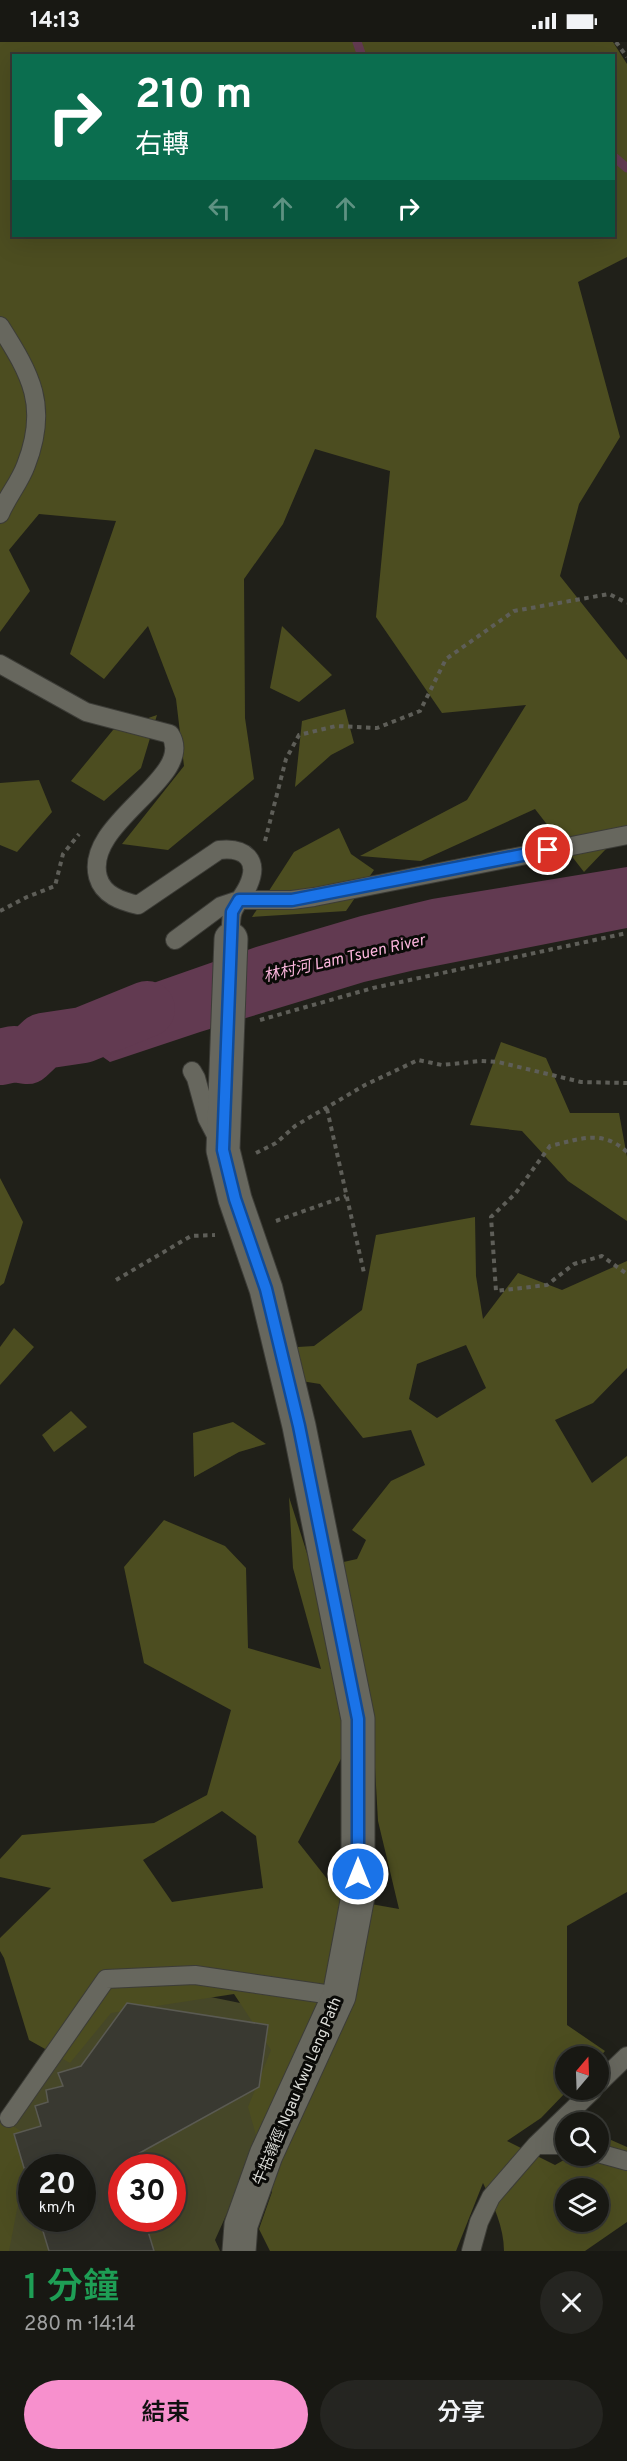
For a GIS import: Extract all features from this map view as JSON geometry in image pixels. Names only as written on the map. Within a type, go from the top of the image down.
[{"type":"street","name":"牛牯嶺徑 Ngau Kwu Leng Path","points":[[231,939],[226,1159],[235,1199],[266,1289],[299,1426],[358,1719],[358,1896],[339,1996],[266,2155],[241,2225],[239,2251]]},
{"type":"lane","points":[[0,326],[23,363],[33,385],[37,414],[26,466],[0,514]]},
{"type":"lane","points":[[0,664],[86,712],[162,730],[170,734],[174,740],[175,751],[164,773],[150,791],[123,816],[104,840],[97,863],[100,884],[110,895],[121,901],[138,904],[219,850],[233,849],[244,852],[251,861],[252,874],[232,912],[231,939]]},
{"type":"lane","points":[[175,940],[221,906],[239,900],[292,900],[314,897],[627,835]]},
{"type":"lane","points":[[192,1071],[207,1118],[226,1159]]},
{"type":"lane","points":[[9,2118],[106,1979],[195,1975],[339,1996]]},
{"type":"lane","points":[[609,2073],[627,2056]]},
{"type":"lane","points":[[471,2251],[479,2222],[491,2197],[536,2145],[583,2100]]},
{"type":"lane","points":[[536,2145],[555,2145]]},
{"type":"lane","points":[[609,2156],[627,2161]]},
{"type":"path","points":[[616,42],[627,57]]},
{"type":"path","points":[[251,861],[268,837],[286,759],[299,735],[336,726],[377,728],[420,711],[446,659],[514,611],[609,594],[627,603]]},
{"type":"path","points":[[0,911],[55,886],[63,854],[81,831],[104,840]]},
{"type":"path","points":[[256,1021],[373,988],[627,933]]},
{"type":"path","points":[[226,1159],[276,1143],[295,1126],[365,1085],[418,1060],[442,1065],[480,1061],[498,1062],[581,1082],[627,1083]]},
{"type":"path","points":[[327,1109],[364,1273]]},
{"type":"path","points":[[627,1152],[601,1136],[550,1146],[515,1194],[491,1217],[496,1291],[547,1285],[574,1264],[602,1257],[627,1274]]},
{"type":"green space","points":[[147,1984],[304,2016],[262,2135],[215,2240],[220,2251],[0,2251],[0,2142],[107,1989]]},
{"type":"shaded area","points":[[0,42],[613,42],[627,64],[627,257],[578,282],[620,437],[579,504],[560,576],[627,660],[627,827],[584,872],[535,809],[421,861],[360,856],[467,800],[526,705],[442,713],[376,617],[390,471],[315,449],[283,524],[244,579],[245,718],[254,779],[168,850],[122,844],[184,766],[176,699],[148,626],[104,679],[70,654],[116,521],[39,514],[9,550],[30,591],[0,632]]},
{"type":"shaded area","points":[[282,626],[332,675],[299,702],[270,688]]},
{"type":"shaded area","points":[[345,709],[354,743],[331,755],[295,787],[302,721]]},
{"type":"shaded area","points":[[157,715],[141,768],[104,801],[71,781],[113,730]]},
{"type":"shaded area","points":[[39,780],[52,812],[17,852],[0,845],[0,783]]},
{"type":"shaded area","points":[[339,828],[351,854],[374,870],[346,911],[252,917],[294,852]]},
{"type":"shaded area","points":[[501,1042],[546,1058],[570,1113],[619,1113],[627,1157],[627,1221],[568,1181],[522,1131],[470,1125]]},
{"type":"shaded area","points":[[0,1178],[23,1222],[4,1283],[0,1286]]},
{"type":"shaded area","points":[[475,1217],[476,1276],[483,1319],[518,1273],[562,1290],[627,1261],[627,1368],[593,1403],[555,1420],[592,1483],[627,1456],[627,1892],[567,1926],[567,2025],[598,2046],[555,2046],[555,2100],[558,2100],[541,2118],[507,2141],[555,2166],[609,2166],[609,2139],[627,2147],[627,2222],[585,2251],[504,2251],[500,2224],[483,2183],[456,2251],[270,2251],[259,2229],[272,2192],[248,2107],[271,2050],[234,1994],[111,2013],[70,2063],[29,2040],[0,1951],[0,1938],[51,1888],[0,1877],[0,1859],[22,1835],[154,1823],[207,1795],[231,1710],[144,1663],[124,1567],[164,1520],[225,1546],[246,1568],[248,1648],[321,1669],[293,1568],[289,1497],[312,1569],[357,1559],[366,1540],[352,1530],[391,1481],[425,1465],[411,1430],[363,1438],[320,1384],[276,1377],[266,1349],[314,1346],[362,1310],[376,1235]],"holes":[[[466,1345],[486,1388],[437,1418],[409,1399],[417,1364]],[[345,1751],[375,1768],[378,1821],[399,1909],[343,1899],[298,1842]],[[222,1811],[256,1836],[263,1888],[172,1902],[143,1860]]]},
{"type":"shaded area","points":[[14,1328],[34,1347],[0,1385],[0,1347]]},
{"type":"shaded area","points":[[71,1411],[87,1427],[54,1452],[42,1435]]},
{"type":"shaded area","points":[[233,1422],[266,1444],[239,1452],[194,1477],[193,1433]]},
{"type":"shaded area","points":[[0,2117],[55,2154],[18,2154],[18,2204],[9,2251],[0,2251]]},
{"type":"water","points":[[627,867],[627,928],[364,982],[110,1062],[75,1037],[79,1009],[256,947],[361,916],[432,899]]},
{"type":"building","points":[[127,2003],[268,2025],[259,2087],[138,2154],[108,2154],[108,2232],[148,2232],[154,2251],[49,2251],[43,2232],[96,2232],[96,2154],[20,2154],[14,2134],[41,2126],[35,2106],[48,2102],[46,2090],[63,2086],[58,2073],[81,2066]]},
{"type":"waterway","points":[[357,42],[361,54]]},
{"type":"waterway","points":[[615,158],[627,168]]},
{"type":"waterway","name":"林村河 Lam Tsuen River","points":[[0,1057],[14,1054],[27,1056],[43,1041],[83,1035],[147,1009]]},
{"type":"route","points":[[358,1874],[358,1719],[299,1426],[266,1289],[235,1199],[223,1150],[232,912],[239,900],[292,900],[314,897],[548,850]]}]
